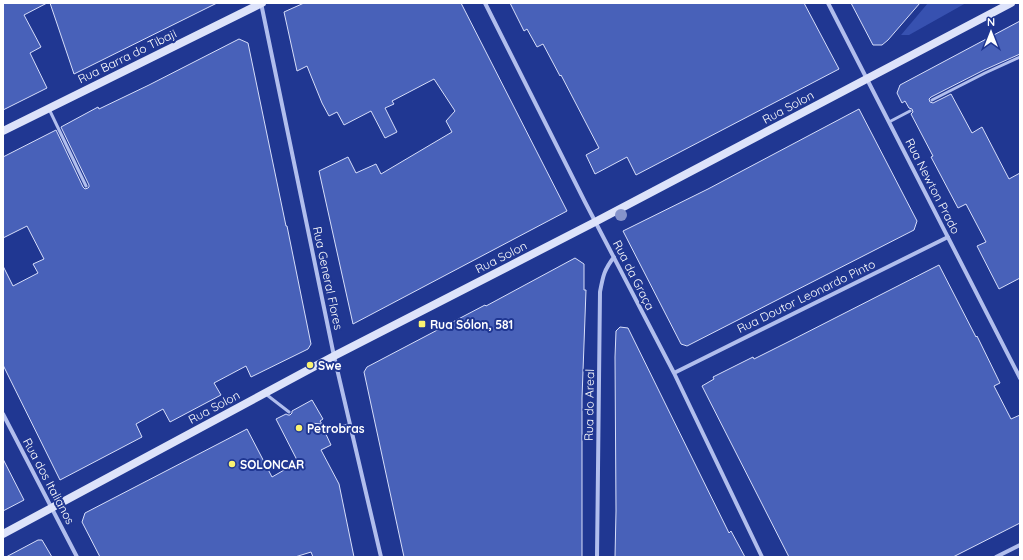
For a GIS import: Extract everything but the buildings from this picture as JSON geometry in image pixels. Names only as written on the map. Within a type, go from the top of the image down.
[{"type":"street","name":"Rua Barra do Tibaji","points":[[3,131],[262,3]]},
{"type":"street","name":"Rua General Flores","points":[[262,3],[334,356],[381,557]]},
{"type":"street","name":"Rua da Graça","points":[[485,3],[674,373],[762,557]]},
{"type":"street","name":"Rua Newton Prado","points":[[828,3],[1020,378]]},
{"type":"street","name":"Rua Solon","points":[[3,534],[334,356],[596,222],[1011,3]]},
{"type":"street","name":"Rua Doutor Leonardo Pinto","points":[[674,373],[948,237]]},
{"type":"street","name":"Rua do Areal","points":[[597,557],[600,292],[603,275],[614,257]]},
{"type":"street","name":"Rua dos Italianos","points":[[3,414],[77,557]]},
{"type":"street","points":[[996,557],[1020,545]]},
{"type":"lane","points":[[932,100],[1020,57]]},
{"type":"lane","points":[[49,108],[86,186]]},
{"type":"lane","points":[[889,122],[910,111]]},
{"type":"lane","points":[[265,393],[289,412]]},
{"type":"lane","points":[[311,426],[328,427],[350,425]]},
{"type":"shaded area","points":[[928,3],[966,3],[909,35],[901,35]]},
{"type":"place","name":"Rua Sólon, 581","points":[[422,324]]},
{"type":"place","name":"Swe","points":[[310,365]]},
{"type":"place","name":"Petrobras","points":[[299,428]]},
{"type":"place","name":"SOLONCAR","points":[[232,464]]}]
